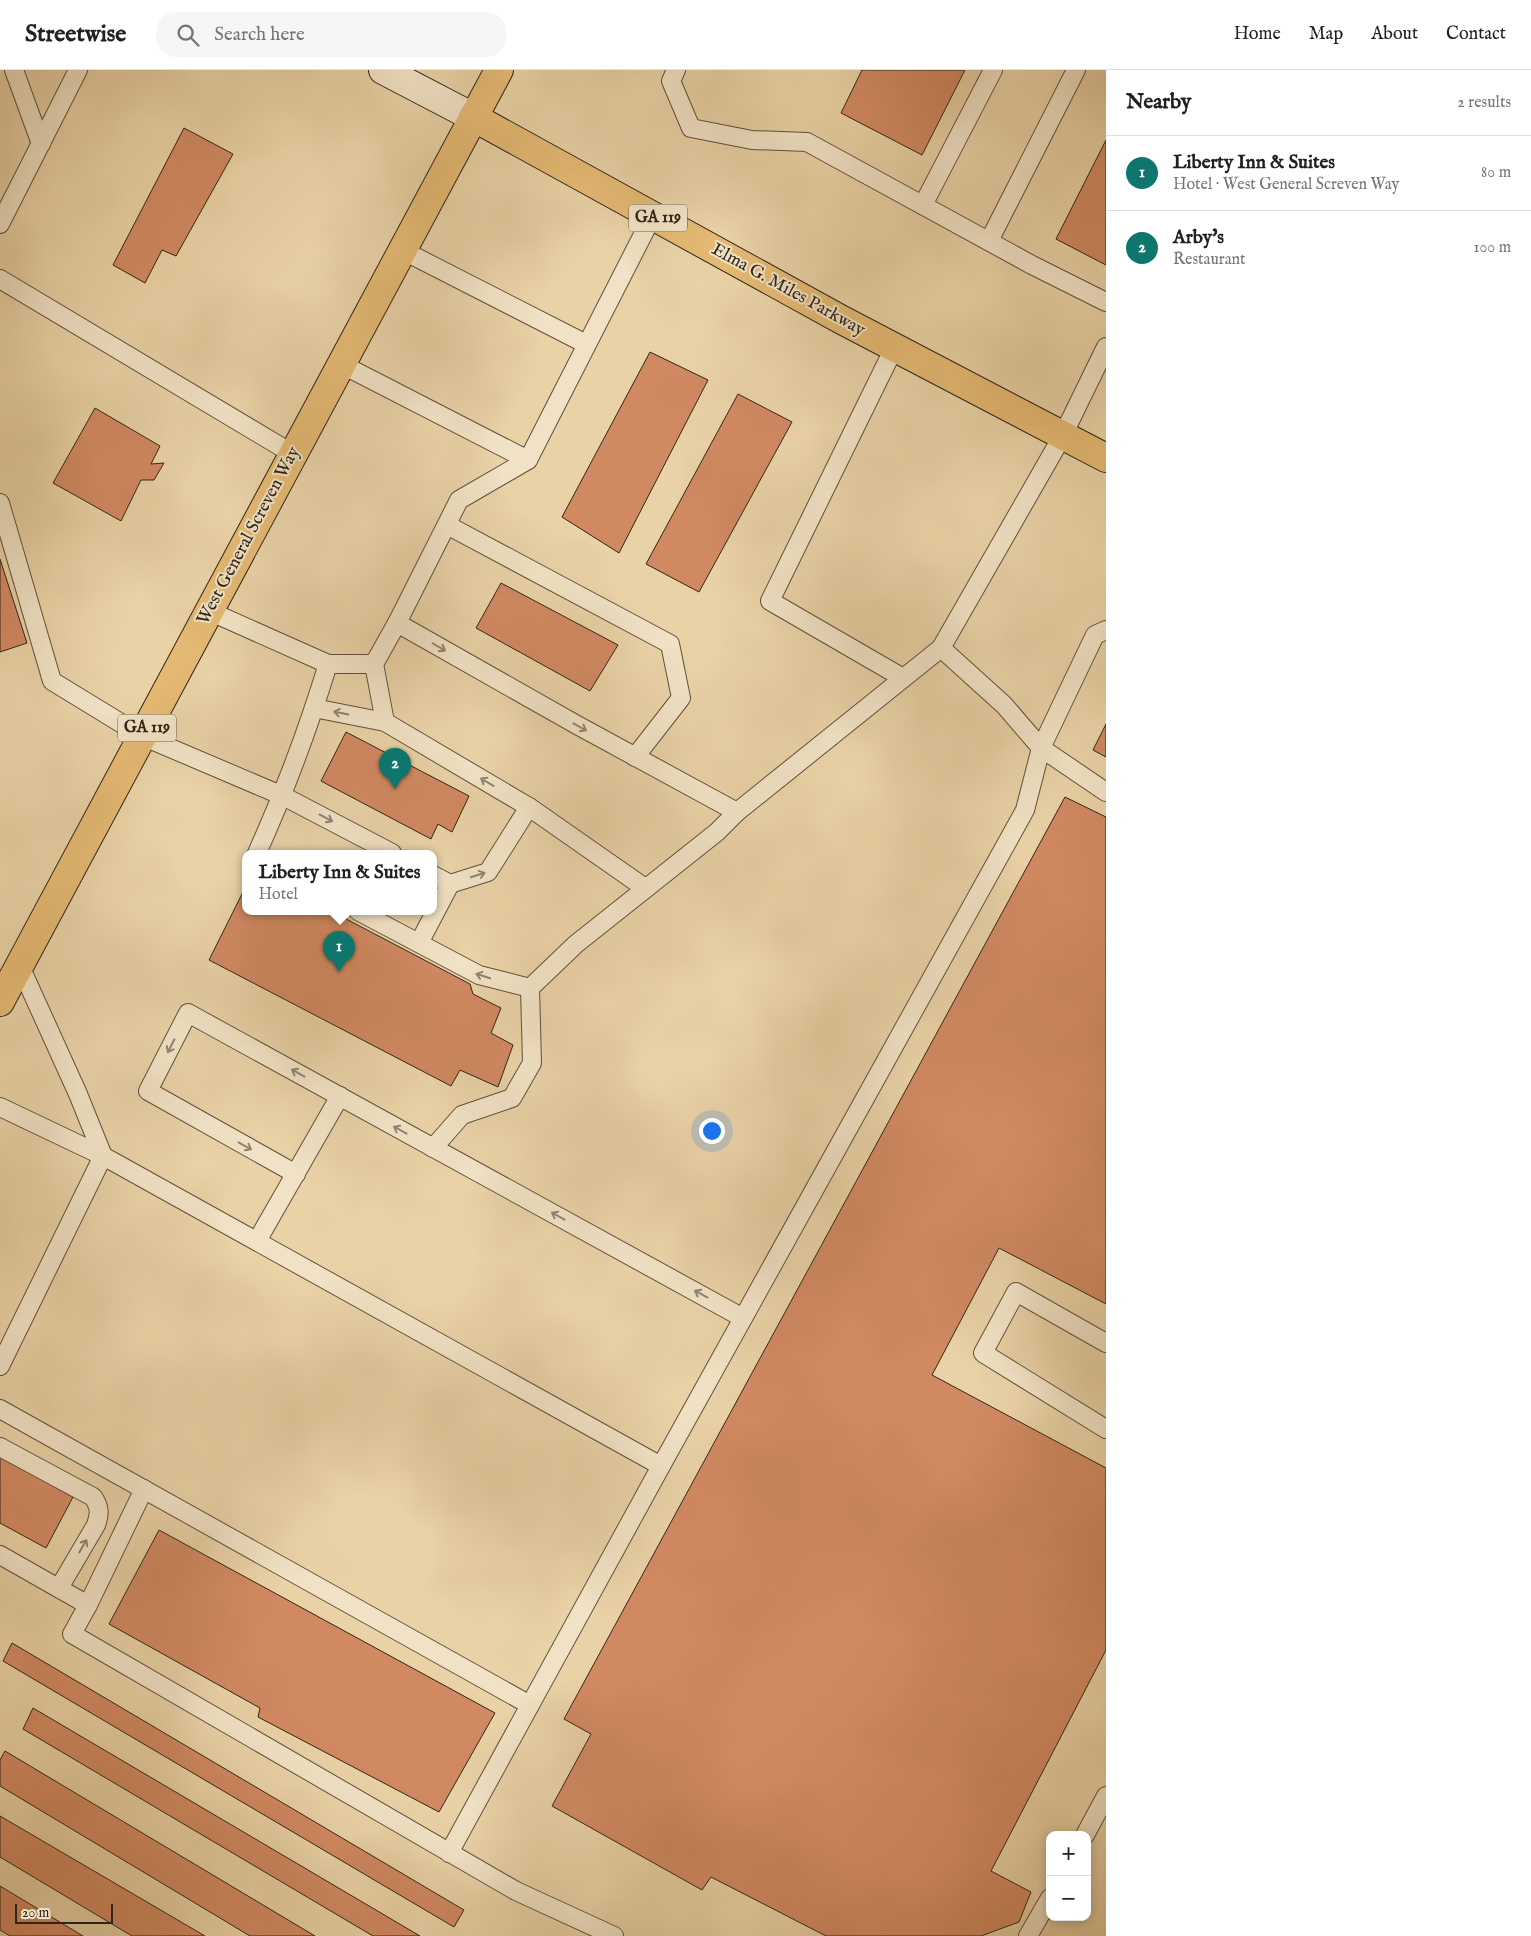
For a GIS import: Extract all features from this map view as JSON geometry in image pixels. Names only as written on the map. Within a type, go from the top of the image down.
[{"type":"main road","name":"West General Screven Way","points":[[0,1002],[499,70]]},
{"type":"main road","name":"Elma G. Miles Parkway","points":[[473,117],[842,320],[895,346],[1106,458]]},
{"type":"street","points":[[383,70],[473,117]]},
{"type":"lane","points":[[14,70],[41,144]]},
{"type":"lane","points":[[0,224],[78,70]]},
{"type":"lane","points":[[676,70],[671,81],[691,128],[752,140],[807,142],[1106,302]]},
{"type":"lane","points":[[922,204],[993,70]]},
{"type":"lane","points":[[989,241],[1076,70]]},
{"type":"lane","points":[[385,722],[374,664],[397,623],[459,500],[528,460],[653,215]]},
{"type":"lane","points":[[402,250],[586,344]]},
{"type":"lane","points":[[0,279],[293,454]]},
{"type":"lane","points":[[895,346],[770,601],[903,678]]},
{"type":"lane","points":[[530,988],[576,944],[717,832],[737,812],[941,648],[1062,435],[1106,347]]},
{"type":"lane","points":[[341,364],[528,460]]},
{"type":"lane","points":[[0,502],[52,681],[142,736],[283,796],[386,850]]},
{"type":"lane","points":[[447,525],[670,644],[681,698],[635,757]]},
{"type":"lane","points":[[209,611],[328,664],[374,664]]},
{"type":"lane","points":[[397,623],[737,812]]},
{"type":"lane","points":[[449,1853],[661,1466],[1025,810],[1041,748],[1095,635],[1106,630]]},
{"type":"lane","points":[[941,648],[1004,705],[1041,748],[1106,792]]},
{"type":"lane","points":[[258,850],[283,796],[328,664]]},
{"type":"lane","points":[[314,708],[385,722],[528,807],[645,888]]},
{"type":"lane","points":[[437,877],[450,884],[488,872],[528,807]]},
{"type":"lane","points":[[437,910],[450,884]]},
{"type":"lane","points":[[366,915],[479,975],[530,988]]},
{"type":"lane","points":[[420,943],[434,915]]},
{"type":"lane","points":[[0,1366],[103,1156],[78,1094],[20,966]]},
{"type":"lane","points":[[433,1148],[462,1115],[512,1098],[532,1063],[530,988]]},
{"type":"lane","points":[[296,1174],[148,1091],[188,1013],[743,1318]]},
{"type":"lane","points":[[257,1241],[340,1096]]},
{"type":"lane","points":[[0,1107],[103,1156],[661,1466]]},
{"type":"lane","points":[[1106,1343],[1016,1292],[983,1353],[1106,1429]]},
{"type":"lane","points":[[0,1409],[530,1705]]},
{"type":"lane","points":[[0,1447],[93,1497],[98,1505],[100,1516],[96,1525],[59,1588]]},
{"type":"lane","points":[[144,1489],[72,1634],[516,1891],[614,1936]]},
{"type":"lane","points":[[0,1555],[88,1605]]},
{"type":"lane","points":[[1087,1831],[1106,1796]]},
{"type":"lane","points":[[1028,1936],[1046,1905]]},
{"type":"building","points":[[862,70],[965,70],[922,155],[841,113]]},
{"type":"building","points":[[184,128],[233,154],[176,256],[162,250],[145,283],[113,265]]},
{"type":"building","points":[[1106,140],[1106,265],[1056,239]]},
{"type":"building","points":[[650,352],[708,380],[619,553],[562,517]]},
{"type":"building","points":[[738,394],[792,422],[699,592],[646,564]]},
{"type":"building","points":[[95,408],[160,446],[151,464],[164,463],[154,480],[141,480],[121,521],[53,483]]},
{"type":"building","points":[[0,559],[27,643],[0,652]]},
{"type":"building","points":[[501,583],[618,645],[590,691],[476,628]]},
{"type":"building","points":[[1106,724],[1106,757],[1093,750]]},
{"type":"building","points":[[346,732],[469,796],[452,832],[438,824],[431,839],[321,781]]},
{"type":"building","points":[[1065,797],[1106,817],[1106,1304],[999,1248],[932,1375],[1106,1468],[1106,1650],[991,1871],[1031,1892],[1019,1922],[981,1936],[826,1936],[711,1877],[702,1890],[552,1806],[591,1734],[564,1719]]},
{"type":"building","points":[[242,894],[242,915],[339,915],[470,984],[473,994],[501,1008],[491,1033],[513,1045],[498,1087],[460,1070],[451,1086],[209,960]]},
{"type":"building","points":[[0,1456],[73,1497],[46,1548],[0,1523]]},
{"type":"building","points":[[159,1530],[495,1713],[439,1812],[258,1717],[260,1708],[109,1624]]},
{"type":"building","points":[[12,1643],[464,1910],[454,1927],[3,1661]]},
{"type":"building","points":[[33,1708],[420,1936],[373,1936],[23,1729]]},
{"type":"building","points":[[5,1751],[315,1936],[250,1936],[0,1786],[0,1760]]},
{"type":"building","points":[[0,1816],[205,1936],[132,1936],[0,1857]]},
{"type":"building","points":[[0,1886],[83,1936],[10,1936],[0,1930]]},
{"type":"place","name":"Arby's","points":[[395,789]]},
{"type":"place","name":"Liberty Inn & Suites","points":[[339,972]]}]
